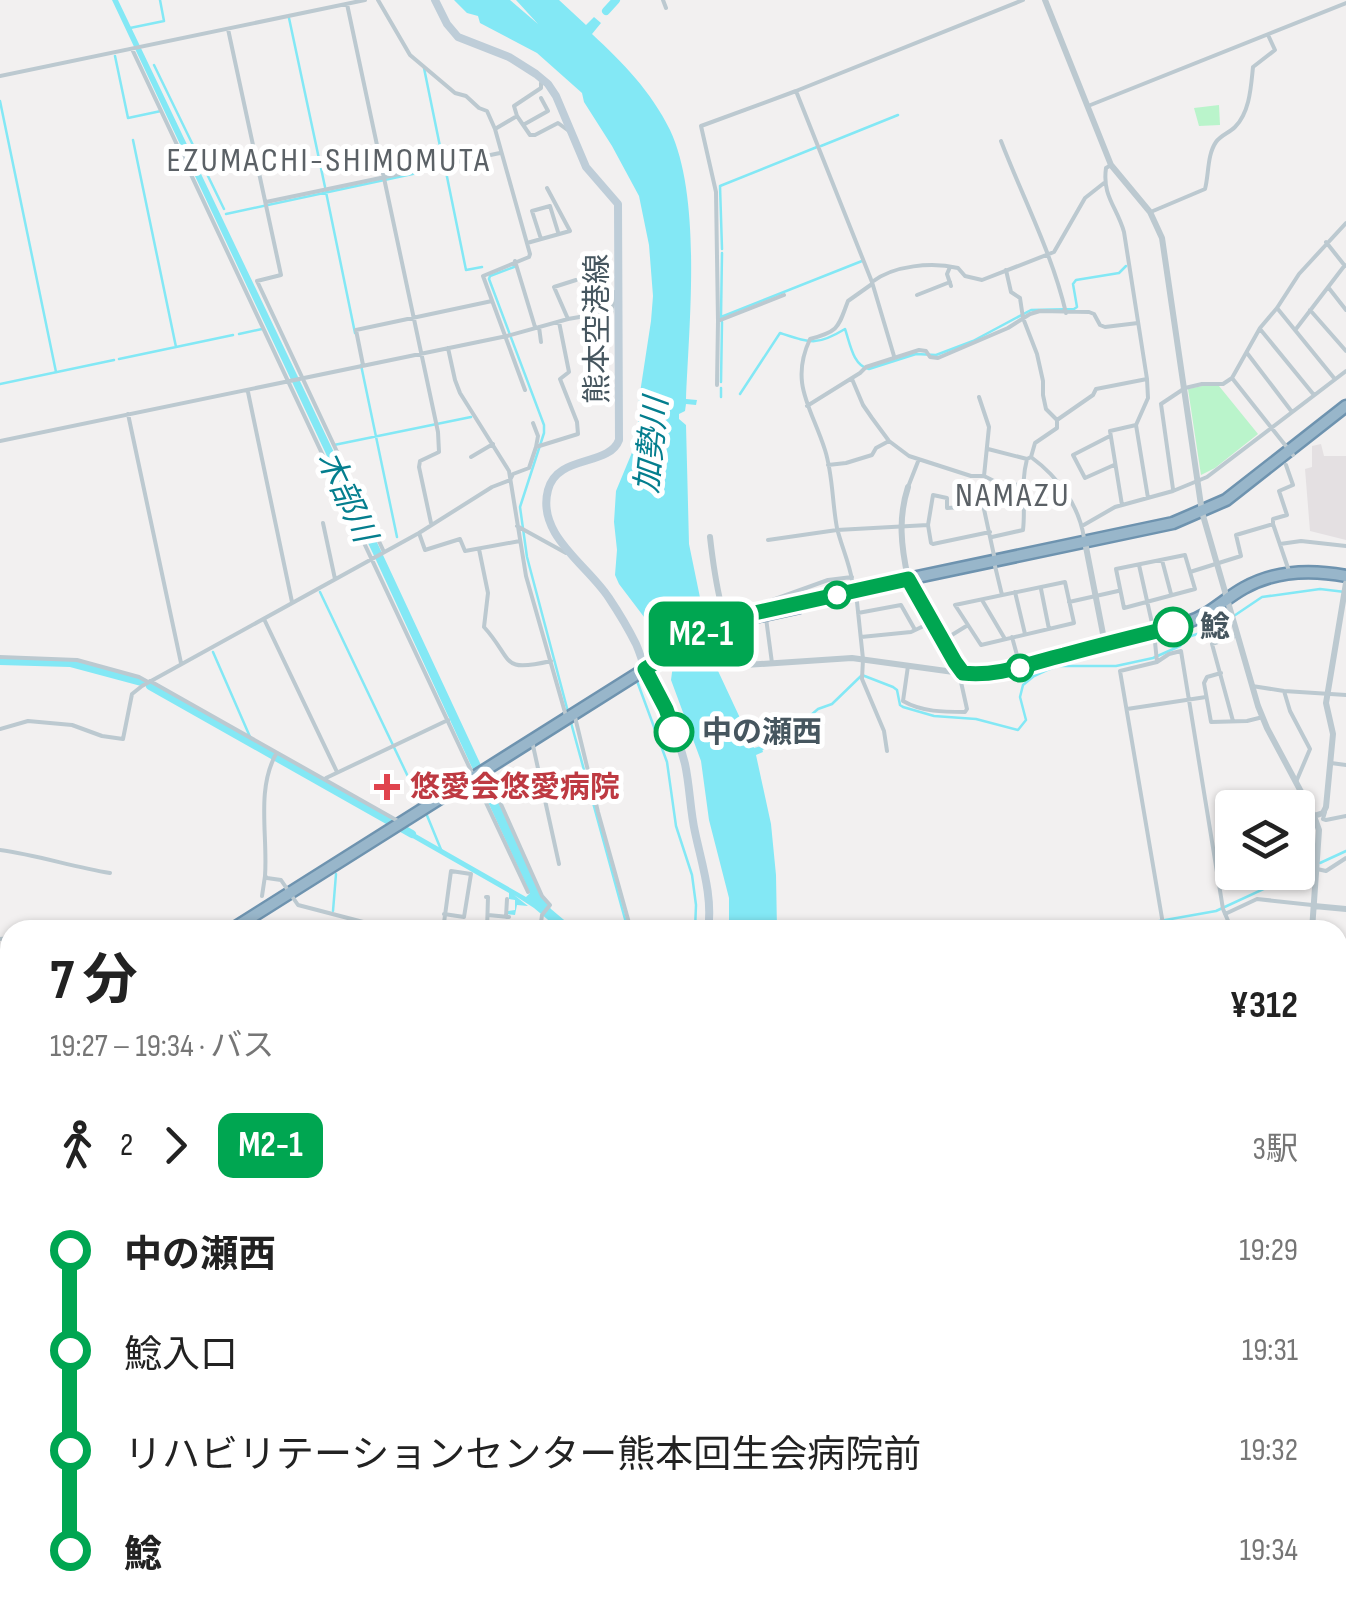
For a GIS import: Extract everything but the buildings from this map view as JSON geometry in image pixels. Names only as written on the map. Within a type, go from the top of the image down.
[{"type":"highway","points":[[247,920],[696,637],[730,621],[1085,544],[1168,530],[1247,492],[1346,409]]},
{"type":"highway","points":[[910,581],[961,673],[992,674],[1197,619],[1266,578],[1289,572],[1346,576]]},
{"type":"main road","name":"熊本空港線","points":[[435,0],[446,24],[458,37],[496,51],[548,84],[586,166],[618,204],[618,445],[554,476],[546,504],[550,524],[608,595],[666,709],[684,764],[708,890],[708,920]]},
{"type":"street","points":[[0,76],[365,0]]},
{"type":"street","points":[[378,0],[410,55],[455,93],[487,111],[496,130],[530,256],[484,274],[526,390]]},
{"type":"street","points":[[663,0],[666,8]]},
{"type":"street","points":[[717,385],[716,192],[701,126],[1023,0]]},
{"type":"street","points":[[1045,0],[1112,165],[1150,212],[1162,238],[1203,514],[1252,686],[1263,717],[1300,790]]},
{"type":"street","points":[[1088,106],[1346,3]]},
{"type":"street","points":[[347,4],[436,424],[439,452],[420,461],[418,468],[431,523]]},
{"type":"street","points":[[228,29],[281,276],[257,281],[384,552]]},
{"type":"street","points":[[1150,212],[1205,189],[1210,155],[1216,143],[1244,115],[1253,67],[1274,50],[1268,34]]},
{"type":"street","points":[[133,49],[448,720],[550,906],[541,920]]},
{"type":"street","points":[[536,74],[542,88],[514,106],[517,116],[533,136],[558,122],[570,131]]},
{"type":"street","points":[[796,91],[872,283],[894,356]]},
{"type":"street","points":[[523,125],[548,111],[540,98]]},
{"type":"street","points":[[496,130],[517,116]]},
{"type":"street","points":[[1000,141],[1049,253],[1066,313]]},
{"type":"street","points":[[266,202],[500,153]]},
{"type":"street","points":[[1112,165],[1106,168],[1104,183],[1124,232],[1147,379],[1148,398],[1136,425],[1148,498]]},
{"type":"street","points":[[772,664],[764,603],[828,580],[852,578],[837,530],[828,464],[804,396],[800,366],[809,341],[837,327],[850,298],[882,274],[902,267],[938,264],[958,268],[965,276],[982,280],[1049,253],[1059,247],[1085,198],[1104,183]]},
{"type":"street","points":[[527,244],[570,231],[547,188]]},
{"type":"street","points":[[541,240],[532,212],[550,206],[558,234]]},
{"type":"street","points":[[1160,404],[1185,388],[1223,384],[1232,378],[1260,328],[1299,274],[1346,223]]},
{"type":"street","points":[[1295,330],[1345,266],[1326,242]]},
{"type":"street","points":[[515,261],[541,342]]},
{"type":"street","points":[[918,295],[950,284],[950,266]]},
{"type":"street","points":[[1002,595],[990,535],[982,500],[975,498],[964,507],[947,508],[947,498],[934,495],[928,525],[933,544],[990,535],[1024,530],[1022,485],[1029,458],[1035,443],[1059,424],[1046,409],[1037,354],[1020,298],[1011,292],[1006,270]]},
{"type":"street","points":[[0,441],[612,311],[619,279]]},
{"type":"street","points":[[568,319],[554,286],[576,280]]},
{"type":"street","points":[[1328,288],[1346,310]]},
{"type":"street","points":[[718,321],[784,295]]},
{"type":"street","points":[[363,366],[356,330],[492,301]]},
{"type":"street","points":[[1278,308],[1335,379]]},
{"type":"street","points":[[1310,310],[1346,351]]},
{"type":"street","points":[[808,406],[866,367],[919,350],[938,358],[1040,312],[1094,314],[1104,327],[1138,322]]},
{"type":"street","points":[[539,446],[579,432],[560,380],[569,372],[559,322]]},
{"type":"street","points":[[1260,328],[1314,395]]},
{"type":"street","points":[[448,348],[460,393],[507,467],[526,576],[550,661],[571,716],[628,920]]},
{"type":"street","points":[[1247,353],[1292,412]]},
{"type":"street","points":[[1082,526],[1122,506],[1198,482],[1346,371]]},
{"type":"street","points":[[851,377],[863,405],[888,440],[908,456],[1000,484],[1022,485]]},
{"type":"street","points":[[1232,378],[1290,457],[1292,485],[1279,492],[1287,515],[1273,519],[1272,524],[1289,572]]},
{"type":"street","points":[[1057,420],[1096,389],[1147,379]]},
{"type":"street","points":[[248,390],[292,602]]},
{"type":"street","points":[[978,397],[989,426],[984,476]]},
{"type":"street","points":[[1148,398],[1160,404]]},
{"type":"street","points":[[1160,404],[1173,491]]},
{"type":"street","points":[[128,414],[181,662]]},
{"type":"street","points":[[0,728],[28,721],[78,726],[123,739],[132,694],[149,682],[529,468],[539,446],[533,423]]},
{"type":"street","points":[[1122,506],[1110,431],[1136,425]]},
{"type":"street","points":[[1110,436],[1072,455],[1085,478],[1116,464]]},
{"type":"street","points":[[828,464],[872,455],[888,440]]},
{"type":"street","points":[[472,457],[493,444]]},
{"type":"street","points":[[986,448],[1029,458],[1047,470],[1076,509],[1105,644]]},
{"type":"street","points":[[910,581],[900,526],[918,459]]},
{"type":"street","points":[[322,523],[334,579]]},
{"type":"street","points":[[1190,572],[1242,556],[1236,534],[1272,524]]},
{"type":"street","points":[[768,540],[837,530],[928,525]]},
{"type":"street","points":[[518,526],[577,560]]},
{"type":"street","points":[[419,533],[425,550],[460,539],[465,551],[520,542]]},
{"type":"street","points":[[710,537],[714,571],[745,665],[863,659],[961,673],[965,712],[937,712],[903,702],[908,666]]},
{"type":"street","points":[[1280,544],[1301,541],[1346,546]]},
{"type":"street","points":[[479,549],[488,593],[484,628],[506,660],[516,667],[550,661]]},
{"type":"street","points":[[1185,555],[1195,589],[1124,608],[1116,570],[1140,565],[1185,555]]},
{"type":"street","points":[[1162,560],[1171,595]]},
{"type":"street","points":[[1140,565],[1156,662]]},
{"type":"street","points":[[1065,582],[1074,623],[981,645],[955,605],[1002,595],[1065,582]]},
{"type":"street","points":[[1346,584],[1342,634],[1328,694],[1333,734],[1324,819],[1346,816]]},
{"type":"street","points":[[1040,587],[1049,628]]},
{"type":"street","points":[[1070,602],[1120,590]]},
{"type":"street","points":[[1015,592],[1024,634]]},
{"type":"street","points":[[982,599],[1004,639]]},
{"type":"street","points":[[857,602],[862,679],[884,731],[887,751]]},
{"type":"street","points":[[858,614],[901,604],[915,630]]},
{"type":"street","points":[[264,619],[338,772]]},
{"type":"street","points":[[862,637],[915,630],[932,622]]},
{"type":"street","points":[[942,641],[968,625]]},
{"type":"street","points":[[1233,721],[1212,644],[1238,635]]},
{"type":"street","points":[[1012,637],[1020,668]]},
{"type":"street","points":[[1162,920],[1120,670],[1156,662],[1181,651],[1228,920]]},
{"type":"street","points":[[0,656],[77,660],[139,677],[326,778],[398,825]]},
{"type":"street","points":[[1221,673],[1207,677],[1204,682],[1211,722],[1263,717]]},
{"type":"street","points":[[1252,686],[1346,695]]},
{"type":"street","points":[[1284,691],[1310,748],[1296,782]]},
{"type":"street","points":[[1126,709],[1207,696]]},
{"type":"street","points":[[326,778],[448,720]]},
{"type":"street","points":[[532,741],[560,864]]},
{"type":"street","points":[[262,896],[266,851],[263,813],[276,753]]},
{"type":"street","points":[[1330,763],[1346,764]]},
{"type":"street","points":[[480,774],[528,892]]},
{"type":"street","points":[[1315,815],[1325,810]]},
{"type":"street","points":[[1313,920],[1319,830],[1315,819]]},
{"type":"street","points":[[0,850],[110,874]]},
{"type":"street","points":[[1317,868],[1326,871],[1346,858]]},
{"type":"street","points":[[443,920],[444,914],[451,871],[471,874],[464,917],[444,914]]},
{"type":"street","points":[[265,876],[281,880],[298,904],[349,920]]},
{"type":"street","points":[[488,895],[488,920]]},
{"type":"street","points":[[488,915],[507,917],[508,899]]},
{"type":"street","points":[[1226,914],[1257,899],[1346,909]]},
{"type":"shaded area","points":[[1321,444],[1324,456],[1346,456],[1346,540],[1310,531],[1305,469],[1312,467],[1312,446]]},
{"type":"green space","points":[[1219,105],[1220,125],[1199,126],[1194,108]]},
{"type":"green space","points":[[1219,386],[1258,434],[1201,475],[1188,389]]},
{"type":"water","name":"木部川","points":[[112,0],[118,0],[542,896],[564,920],[548,920],[514,895],[528,906],[517,905],[515,915],[507,914],[515,910],[515,900],[509,899],[509,893],[402,832],[407,829],[526,897],[530,893]]},
{"type":"water","name":"加勢川","points":[[454,0],[510,0],[538,24],[516,0],[559,0],[586,25],[594,17],[601,23],[592,34],[645,90],[670,130],[680,158],[691,262],[686,399],[697,400],[696,405],[686,404],[679,419],[686,425],[689,544],[704,617],[698,628],[754,748],[761,746],[763,752],[756,755],[771,824],[777,920],[729,920],[729,898],[709,820],[701,761],[671,680],[673,665],[663,642],[615,575],[616,491],[638,438],[638,406],[653,296],[649,245],[639,196],[582,93],[537,53],[467,13]]},
{"type":"waterway","points":[[130,28],[164,21],[160,0]]},
{"type":"waterway","points":[[606,11],[616,0]]},
{"type":"waterway","points":[[289,18],[325,187]]},
{"type":"waterway","points":[[115,56],[128,118],[161,111]]},
{"type":"waterway","points":[[154,65],[224,209]]},
{"type":"waterway","points":[[424,68],[444,166]]},
{"type":"waterway","points":[[0,101],[56,372]]},
{"type":"waterway","points":[[821,146],[898,115]]},
{"type":"waterway","points":[[133,140],[176,347]]},
{"type":"waterway","points":[[722,249],[720,186],[817,147]]},
{"type":"waterway","points":[[226,214],[445,167],[466,270],[482,267]]},
{"type":"waterway","points":[[326,192],[355,333]]},
{"type":"waterway","points":[[722,253],[721,317],[862,261]]},
{"type":"waterway","points":[[740,394],[780,333],[814,341],[845,329],[856,359],[869,369],[916,354],[936,355],[973,341],[1031,310],[1074,309],[1076,280],[1119,273],[1126,266]]},
{"type":"waterway","points":[[514,267],[489,279],[544,425],[520,507],[527,557],[568,712]]},
{"type":"waterway","points":[[721,382],[722,322]]},
{"type":"waterway","points":[[239,334],[262,329]]},
{"type":"waterway","points":[[119,359],[233,335]]},
{"type":"waterway","points":[[0,384],[114,360]]},
{"type":"waterway","name":"木部川","points":[[361,365],[397,537]]},
{"type":"waterway","points":[[721,388],[721,397]]},
{"type":"waterway","name":"木部川","points":[[334,445],[471,417]]},
{"type":"waterway","points":[[762,749],[788,735],[818,709],[832,704],[862,675],[897,690],[903,707],[1018,730],[1026,720],[1020,697],[1023,685],[1047,670],[1058,666],[1116,666],[1153,658],[1180,646],[1188,637],[1216,628],[1262,597],[1320,589],[1345,592]]},
{"type":"waterway","points":[[320,592],[422,806]]},
{"type":"waterway","points":[[213,652],[254,746]]},
{"type":"waterway","points":[[0,661],[70,663],[141,682]]},
{"type":"waterway","points":[[637,681],[667,762],[676,826],[692,875],[695,920]]},
{"type":"waterway","points":[[150,686],[412,834]]},
{"type":"waterway","points":[[570,719],[625,920]]},
{"type":"waterway","points":[[426,813],[442,852]]},
{"type":"waterway","points":[[1320,863],[1346,851]]},
{"type":"waterway","points":[[333,911],[336,874]]},
{"type":"waterway","points":[[1165,920],[1216,911],[1261,890]]},
{"type":"bus line","name":"M2-1","points":[[674,732],[645,669],[715,626],[759,610],[908,579],[955,662],[963,673],[976,674],[1020,668],[1173,627]]},
{"type":"place","name":"鯰","points":[[1173,627]]},
{"type":"place","name":"中の瀬西","points":[[674,732]]},
{"type":"place","name":"悠愛会悠愛病院","points":[[387,787]]},
{"type":"district","name":"EZUMACHI-SHIMOMUTA","points":[[329,159]]},
{"type":"district","name":"NAMAZU","points":[[1013,494]]}]
